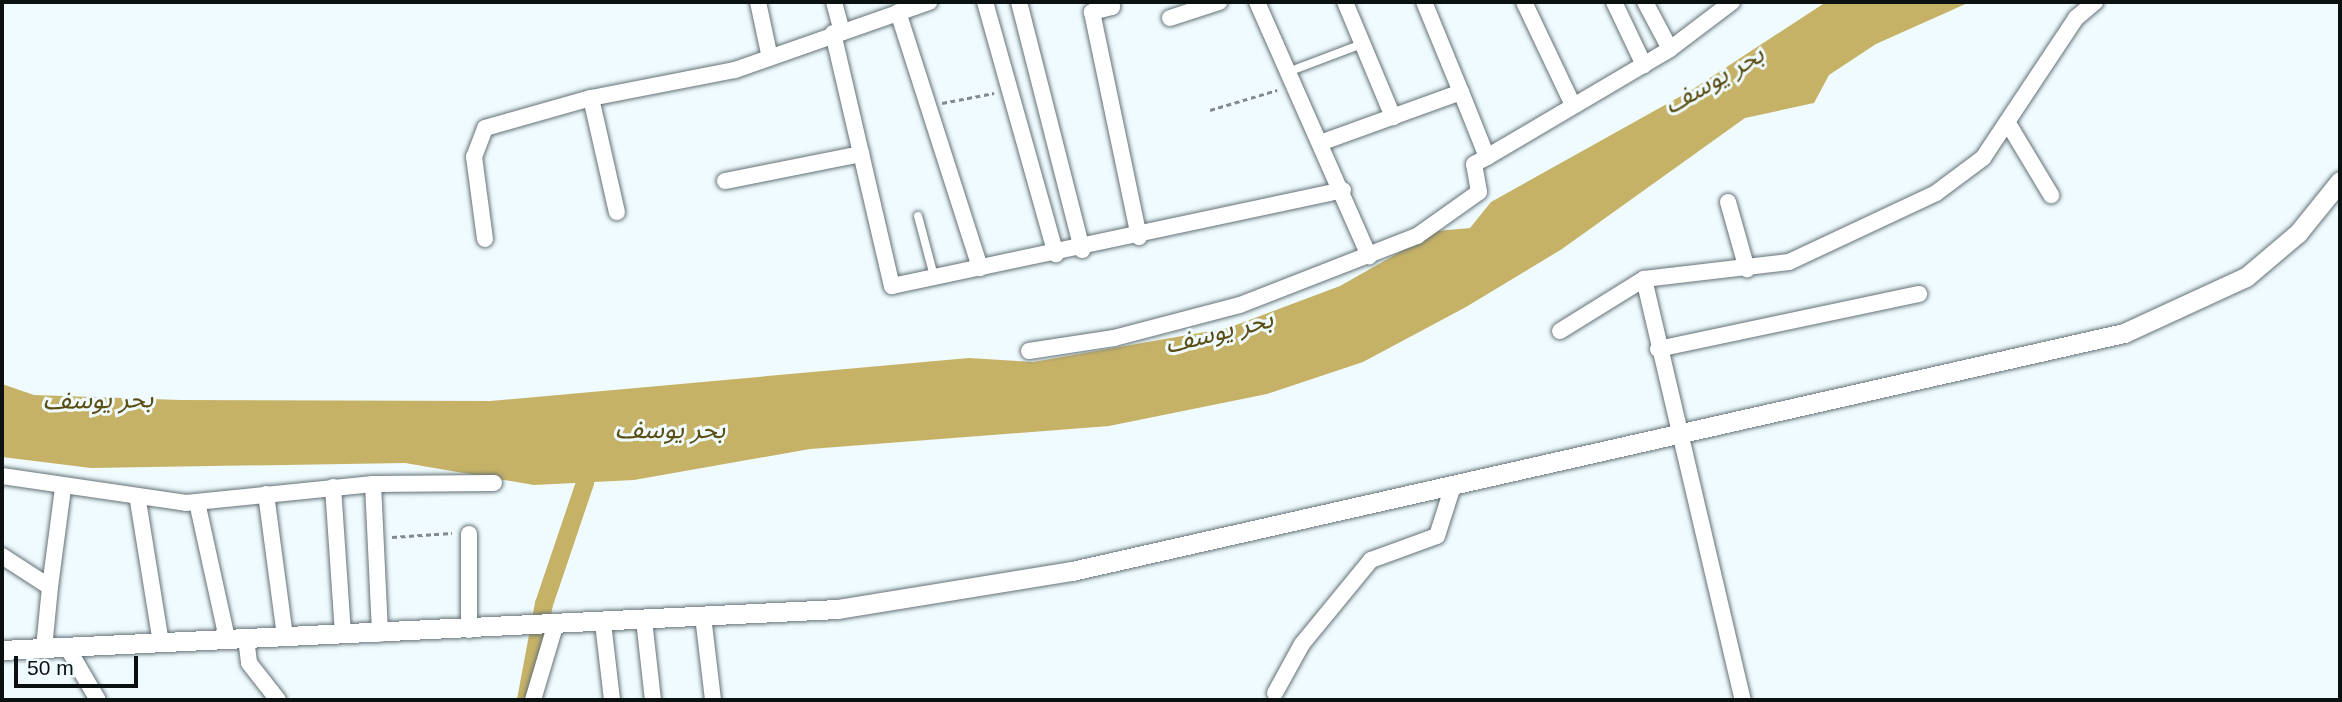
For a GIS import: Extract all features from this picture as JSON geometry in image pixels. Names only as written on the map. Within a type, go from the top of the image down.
[{"type":"street","points":[[758,2],[770,58]]},
{"type":"street","points":[[834,2],[837,31],[861,154],[892,286],[934,275],[1082,250],[1343,190]]},
{"type":"street","points":[[485,239],[475,177],[479,135],[497,123],[591,98],[687,83],[770,58],[837,31],[929,2]]},
{"type":"street","points":[[985,2],[1056,254]]},
{"type":"street","points":[[1019,2],[1082,250]]},
{"type":"street","points":[[1111,2],[1112,7],[1091,12],[1139,237]]},
{"type":"street","points":[[1170,18],[1219,2]]},
{"type":"street","points":[[1257,2],[1343,190],[1369,256]]},
{"type":"street","points":[[1345,2],[1393,117]]},
{"type":"street","points":[[1424,2],[1487,157]]},
{"type":"street","points":[[1524,2],[1572,103]]},
{"type":"street","points":[[1614,2],[1644,65]]},
{"type":"street","points":[[1645,2],[1670,49]]},
{"type":"street","points":[[1560,331],[1644,279],[1747,269],[1823,251],[1885,222],[1983,158],[2010,125],[2067,31],[2095,2]]},
{"type":"street","points":[[1029,351],[1114,338],[1240,305],[1417,236],[1439,215],[1476,197],[1474,164],[1572,103],[1670,49],[1721,5]]},
{"type":"street","points":[[898,12],[980,268]]},
{"type":"street","points":[[1320,143],[1461,92]]},
{"type":"street","points":[[591,98],[617,212]]},
{"type":"street","points":[[2010,125],[2051,195]]},
{"type":"street","points":[[725,181],[861,154]]},
{"type":"street","points":[[2,650],[524,628],[837,609],[968,591],[1988,367],[2168,318],[2274,255],[2340,181]]},
{"type":"street","points":[[1728,202],[1747,269]]},
{"type":"street","points":[[1644,279],[1676,436],[1743,700]]},
{"type":"street","points":[[1658,349],[1919,294]]},
{"type":"street","points":[[2,476],[138,501],[197,502],[373,484],[494,483]]},
{"type":"street","points":[[373,484],[378,538],[380,634]]},
{"type":"street","points":[[1275,693],[1302,644],[1371,560],[1437,536],[1453,486]]},
{"type":"street","points":[[333,487],[343,635]]},
{"type":"street","points":[[44,648],[63,488]]},
{"type":"street","points":[[266,494],[285,637]]},
{"type":"street","points":[[138,501],[161,643]]},
{"type":"street","points":[[197,502],[237,638],[249,663],[278,700]]},
{"type":"street","points":[[469,534],[470,630]]},
{"type":"street","points":[[2,556],[50,587]]},
{"type":"street","points":[[703,617],[713,700]]},
{"type":"street","points":[[644,620],[653,700]]},
{"type":"street","points":[[603,623],[612,700]]},
{"type":"street","points":[[533,700],[552,626]]},
{"type":"street","points":[[67,647],[98,700]]},
{"type":"lane","points":[[1291,79],[1362,44]]},
{"type":"lane","points":[[918,216],[934,275]]},
{"type":"path","points":[[1210,110],[1291,79]]},
{"type":"path","points":[[929,106],[1010,89]]},
{"type":"path","points":[[378,538],[469,534]]},
{"type":"water","name":"بحر يوسف","points":[[1826,2],[1970,2],[1876,44],[1829,75],[1814,103],[1745,118],[1562,249],[1466,307],[1363,362],[1267,394],[1109,426],[810,449],[634,480],[534,485],[405,463],[91,468],[2,457],[2,384],[34,395],[181,400],[490,401],[969,358],[1033,362],[1228,328],[1340,286],[1437,231],[1470,228],[1491,202],[1690,91]]},
{"type":"waterway","points":[[526,700],[544,604],[585,483]]}]
